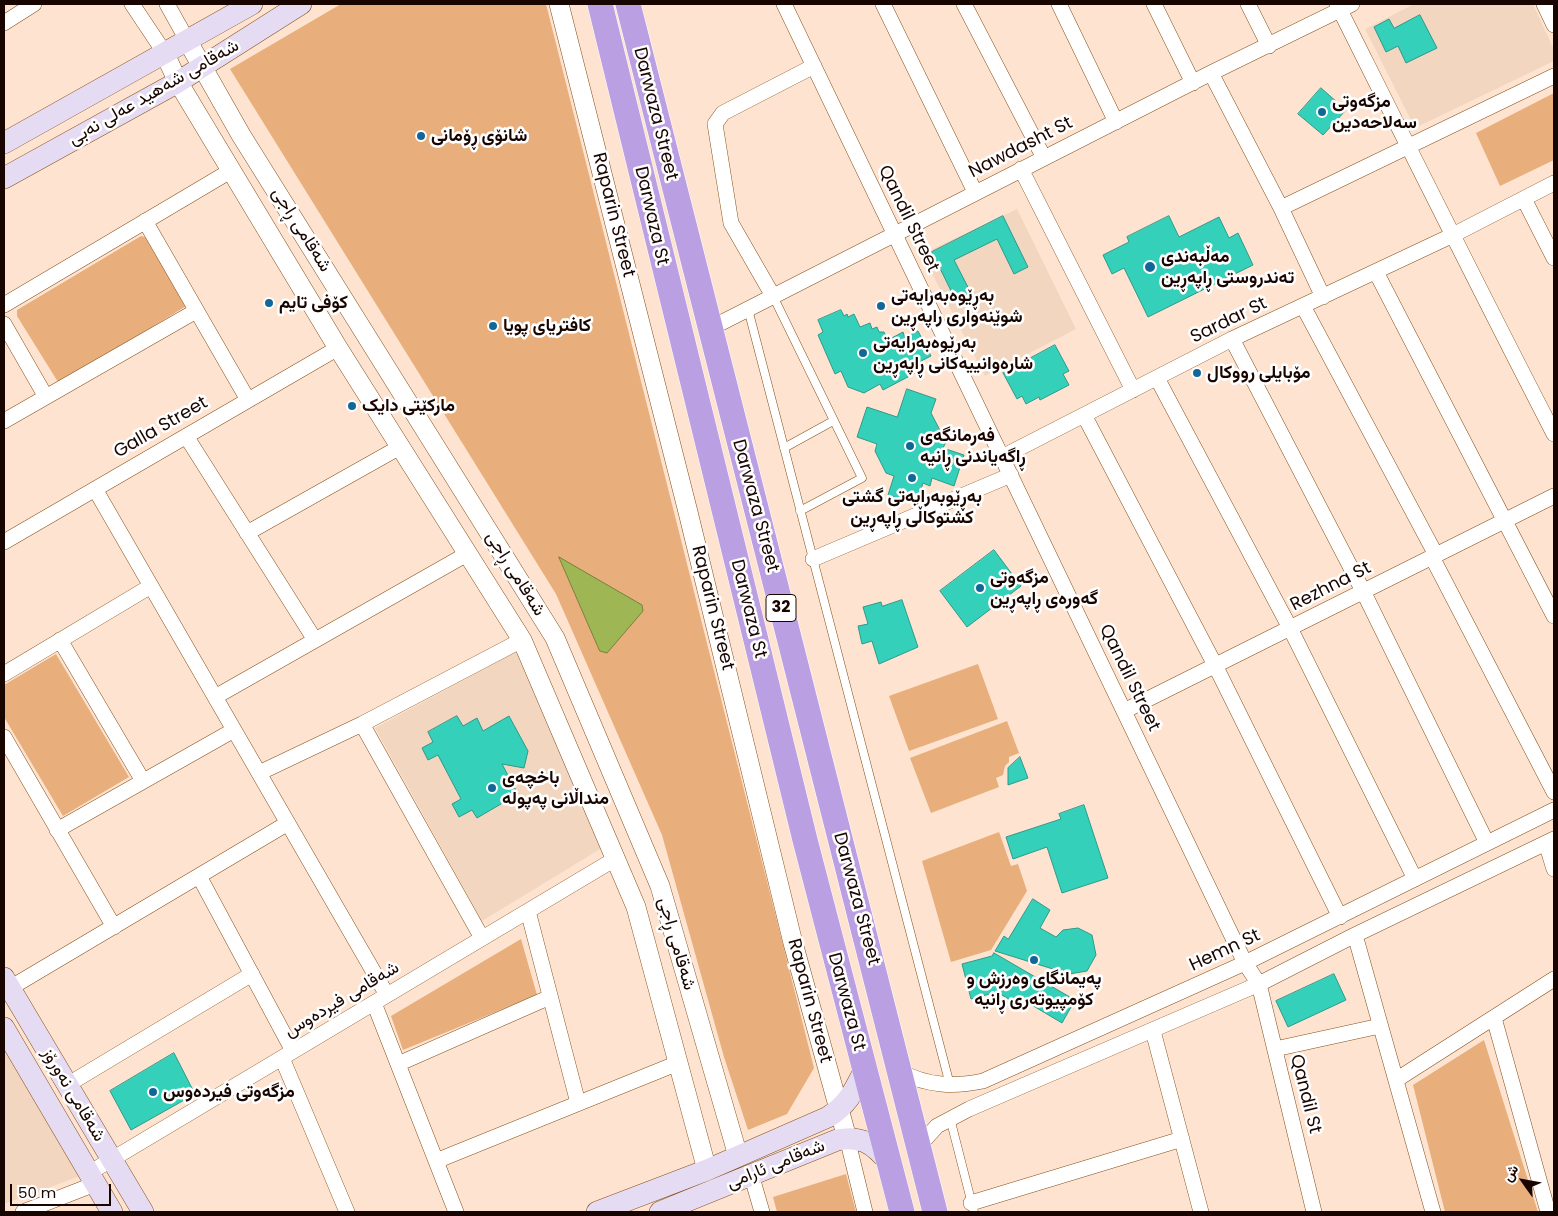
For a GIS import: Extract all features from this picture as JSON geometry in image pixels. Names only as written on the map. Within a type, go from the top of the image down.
[{"type":"highway","name":"Darwaza St","points":[[600,4],[850,1021],[865,1069],[902,1212]]},
{"type":"highway","name":"Darwaza Street","points":[[628,4],[709,329],[901,1072],[935,1212]]},
{"type":"highway","points":[[760,657],[792,649]]},
{"type":"main road","name":"شەقامی شەهید عەلی نەبی","points":[[4,143],[252,4]]},
{"type":"main road","name":"شەقامی شەهید عەلی نەبی","points":[[4,178],[178,82],[302,4]]},
{"type":"main road","name":"شەقامی نەورۆز","points":[[7,983],[143,1212]]},
{"type":"main road","name":"شەقامی نەورۆز","points":[[4,1028],[112,1212]]},
{"type":"main road","points":[[597,1212],[707,1170],[814,1124],[839,1110],[851,1098],[865,1069]]},
{"type":"main road","points":[[814,1124],[822,1134],[819,1147]]},
{"type":"main road","name":"شەقامی ئارامی","points":[[660,1212],[819,1147],[847,1138],[866,1141],[888,1160]]},
{"type":"street","points":[[4,23],[34,4]]},
{"type":"street","points":[[132,4],[164,52]]},
{"type":"street","points":[[167,4],[187,40]]},
{"type":"street","name":"Raparin Street","points":[[559,4],[688,512],[793,943],[866,1212]]},
{"type":"street","name":"Qandil Street","points":[[784,4],[1245,964],[1259,984]]},
{"type":"street","points":[[883,4],[975,192]]},
{"type":"street","points":[[964,4],[1044,158]]},
{"type":"street","points":[[1058,4],[1116,122]]},
{"type":"street","points":[[1154,4],[1193,83]]},
{"type":"street","points":[[1248,4],[1268,46]]},
{"type":"street","points":[[1544,4],[1554,26]]},
{"type":"street","points":[[1343,6],[1451,236],[1554,434]]},
{"type":"street","name":"Nawdasht St","points":[[709,329],[975,192],[1268,46],[1343,6]]},
{"type":"street","name":"شەقامی ڕاجی","points":[[187,40],[247,143],[555,638],[660,886],[738,1156]]},
{"type":"street","name":"شەقامی ڕاجی","points":[[164,52],[178,82],[338,348],[522,640],[631,896],[707,1170]]},
{"type":"street","points":[[773,296],[731,223],[715,124],[723,113],[814,66]]},
{"type":"street","points":[[1211,73],[1323,297]]},
{"type":"street","points":[[1280,208],[1554,76]]},
{"type":"street","points":[[1021,169],[1133,390]]},
{"type":"street","points":[[4,305],[232,170]]},
{"type":"street","name":"Sardar St","points":[[1002,458],[1232,340],[1451,236],[1554,183]]},
{"type":"street","points":[[1524,199],[1554,258]]},
{"type":"street","points":[[145,222],[248,400]]},
{"type":"street","points":[[1376,272],[1507,520],[1554,616]]},
{"type":"street","points":[[1303,306],[1434,556],[1554,792]]},
{"type":"street","points":[[4,421],[196,311]]},
{"type":"street","points":[[4,324],[46,397]]},
{"type":"street","points":[[1232,340],[1363,591],[1487,844]]},
{"type":"street","name":"Galla Street","points":[[5,540],[338,348]]},
{"type":"street","points":[[1157,378],[1290,628],[1415,879]]},
{"type":"street","points":[[1084,415],[1215,665],[1340,917]]},
{"type":"street","points":[[186,436],[315,640]]},
{"type":"street","points":[[247,532],[400,447]]},
{"type":"street","points":[[813,560],[1011,475]]},
{"type":"street","points":[[95,489],[387,995]]},
{"type":"street","name":"Rezhna St","points":[[1124,711],[1554,496]]},
{"type":"street","points":[[215,696],[468,554]]},
{"type":"street","points":[[4,674],[151,586]]},
{"type":"street","points":[[60,640],[142,782]]},
{"type":"street","points":[[259,773],[362,724],[522,640]]},
{"type":"street","points":[[362,724],[482,938]]},
{"type":"street","points":[[57,830],[234,730]]},
{"type":"street","points":[[4,737],[10,761],[57,830],[114,927]]},
{"type":"street","name":"Hemn St","points":[[901,1072],[927,1083],[950,1085],[984,1080],[1245,964],[1554,810]]},
{"type":"street","points":[[7,983],[114,927],[288,823]]},
{"type":"street","points":[[919,1146],[933,1130],[950,1118],[1259,984],[1355,935],[1550,841],[1554,869]]},
{"type":"street","name":"شەقامی فیردەوس","points":[[23,1212],[92,1178],[112,1160],[615,859]]},
{"type":"street","points":[[199,876],[252,974],[287,1055],[347,1212]]},
{"type":"street","points":[[631,896],[660,886]]},
{"type":"street","points":[[528,911],[578,1103]]},
{"type":"street","points":[[1355,935],[1433,1212]]},
{"type":"street","points":[[67,1085],[252,974]]},
{"type":"street","points":[[1396,1080],[1554,979]]},
{"type":"street","name":"Qandil St","points":[[1259,984],[1314,1212]]},
{"type":"street","points":[[398,1064],[550,997]]},
{"type":"street","points":[[374,1003],[456,1212]]},
{"type":"street","points":[[1494,1018],[1548,1212]]},
{"type":"street","points":[[1275,1049],[1380,1026]]},
{"type":"street","points":[[1153,1031],[1202,1212]]},
{"type":"street","points":[[436,1161],[678,1063]]},
{"type":"street","points":[[973,1208],[1182,1139]]},
{"type":"street","points":[[751,1174],[762,1212]]},
{"type":"lane","points":[[773,296],[862,478],[800,511]]},
{"type":"lane","points":[[748,309],[950,1085]]},
{"type":"lane","points":[[784,448],[833,421]]},
{"type":"lane","points":[[950,1118],[973,1208]]},
{"type":"shaded area","points":[[341,4],[546,4],[814,1068],[787,1114],[748,1130],[724,1057],[662,835],[556,594],[230,69]]},
{"type":"shaded area","points":[[1414,4],[1533,4],[1554,50],[1554,61],[1415,128],[1365,29]]},
{"type":"shaded area","points":[[1554,93],[1554,160],[1500,186],[1476,133]]},
{"type":"shaded area","points":[[1017,209],[1076,329],[985,376],[922,254]]},
{"type":"shaded area","points":[[141,236],[145,237],[186,306],[62,383],[58,382],[17,316],[17,310]]},
{"type":"shaded area","points":[[559,557],[642,605],[643,611],[607,653],[600,651]]},
{"type":"shaded area","name":"باخچەی منداڵانی پەپولە","points":[[516,652],[602,848],[482,921],[375,728]]},
{"type":"shaded area","points":[[56,654],[129,777],[63,816],[4,717],[4,685]]},
{"type":"shaded area","points":[[978,664],[998,719],[909,751],[889,696]]},
{"type":"shaded area","points":[[1007,721],[1019,753],[1009,757],[1009,762],[1005,766],[1003,775],[996,778],[999,787],[931,813],[910,758]]},
{"type":"shaded area","points":[[999,832],[1011,866],[1018,864],[1027,891],[991,950],[951,962],[922,861]]},
{"type":"shaded area","points":[[521,939],[537,995],[403,1050],[391,1016]]},
{"type":"shaded area","points":[[4,1039],[83,1175],[4,1204]]},
{"type":"shaded area","points":[[1484,1040],[1538,1212],[1445,1212],[1413,1085]]},
{"type":"shaded area","points":[[846,1174],[856,1212],[777,1212],[773,1197]]},
{"type":"building","points":[[1420,15],[1437,48],[1406,63],[1398,46],[1386,52],[1374,27],[1389,19],[1394,28]]},
{"type":"building","name":"مزگەوتی سەلاحەدین","points":[[1321,88],[1346,110],[1323,135],[1298,114]]},
{"type":"building","points":[[1003,216],[1028,267],[1014,274],[997,239],[954,260],[972,295],[957,303],[932,252]]},
{"type":"building","name":"مەڵبەندی تەندروستی ڕاپەڕین","points":[[1169,216],[1179,237],[1219,217],[1229,238],[1238,233],[1253,265],[1148,317],[1124,268],[1112,274],[1103,255],[1129,242],[1127,237]]},
{"type":"building","points":[[841,310],[844,316],[847,314],[848,317],[854,314],[860,327],[870,323],[872,329],[877,327],[879,332],[884,332],[888,340],[903,332],[905,338],[918,331],[931,356],[919,362],[923,369],[883,390],[880,384],[864,393],[848,387],[841,371],[835,374],[818,335],[823,332],[818,320]]},
{"type":"building","points":[[1055,345],[1069,371],[1063,374],[1069,385],[1040,400],[1039,397],[1026,404],[1022,396],[1017,399],[1003,373]]},
{"type":"building","name":"فەرمانگەی ڕاگەیاندنی ڕانیە","points":[[907,389],[936,399],[931,413],[946,442],[943,448],[964,455],[954,486],[932,478],[930,486],[923,483],[916,504],[888,495],[894,476],[886,473],[875,451],[877,444],[857,437],[867,407],[897,417]]},
{"type":"building","name":"مزگەوتی گەورەی ڕاپەڕین","points":[[994,550],[1021,586],[967,627],[940,591]]},
{"type":"building","points":[[902,600],[918,647],[879,664],[872,641],[862,644],[858,626],[868,624],[863,607],[881,602],[882,606]]},
{"type":"building","points":[[457,716],[463,726],[477,718],[483,731],[509,716],[528,751],[524,768],[502,764],[518,794],[477,818],[472,810],[459,817],[452,804],[461,799],[438,755],[428,760],[422,748],[433,742],[428,732]]},
{"type":"building","points":[[1020,757],[1028,778],[1008,785],[1008,768]]},
{"type":"building","points":[[1084,805],[1108,878],[1062,893],[1047,847],[1013,859],[1006,837],[1061,819],[1059,814]]},
{"type":"building","points":[[1033,899],[1050,910],[1040,928],[1056,937],[1063,930],[1078,928],[1092,935],[1096,955],[1087,971],[1069,974],[995,951],[1004,936],[1008,939]]},
{"type":"building","points":[[994,953],[1075,1000],[1062,1023],[1025,1001],[1022,1007],[997,992],[971,999],[962,964],[992,956]]},
{"type":"building","points":[[1334,974],[1346,1000],[1288,1027],[1276,1001]]},
{"type":"building","name":"مزگەوتی فیردەوس","points":[[174,1053],[195,1094],[131,1130],[110,1091]]},
{"type":"place","name":"مزگەوتی سەلاحەدین","points":[[1322,112]]},
{"type":"place","name":"شانۆی ڕۆمانی","points":[[421,136]]},
{"type":"place","name":"مەڵبەندی تەندروستی ڕاپەڕین","points":[[1150,267]]},
{"type":"place","name":"کۆفی تایم","points":[[269,303]]},
{"type":"place","name":"بەڕێوەبەرایەتی شوێنەواری راپەڕین","points":[[881,306]]},
{"type":"place","name":"کافتریای پویا","points":[[493,326]]},
{"type":"place","name":"بەڕێوەبەرایەتی شارەوانییەکانی ڕاپەڕین","points":[[863,353]]},
{"type":"place","name":"مۆبایلی رووکال","points":[[1197,373]]},
{"type":"place","name":"مارکێتی دایک","points":[[352,406]]},
{"type":"place","name":"فەرمانگەی ڕاگەیاندنی ڕانیە","points":[[910,446]]},
{"type":"place","name":"بەڕێوبەرایەتی گشتی کشتوکاڵی ڕاپەڕین","points":[[912,478]]},
{"type":"place","name":"مزگەوتی گەورەی ڕاپەڕین","points":[[980,588]]},
{"type":"place","name":"باخچەی منداڵانی پەپولە","points":[[492,788]]},
{"type":"place","name":"پەیمانگای وەرزش و کۆمپیوتەری ڕانیە","points":[[1034,960]]},
{"type":"place","name":"مزگەوتی فیردەوس","points":[[153,1092]]}]
